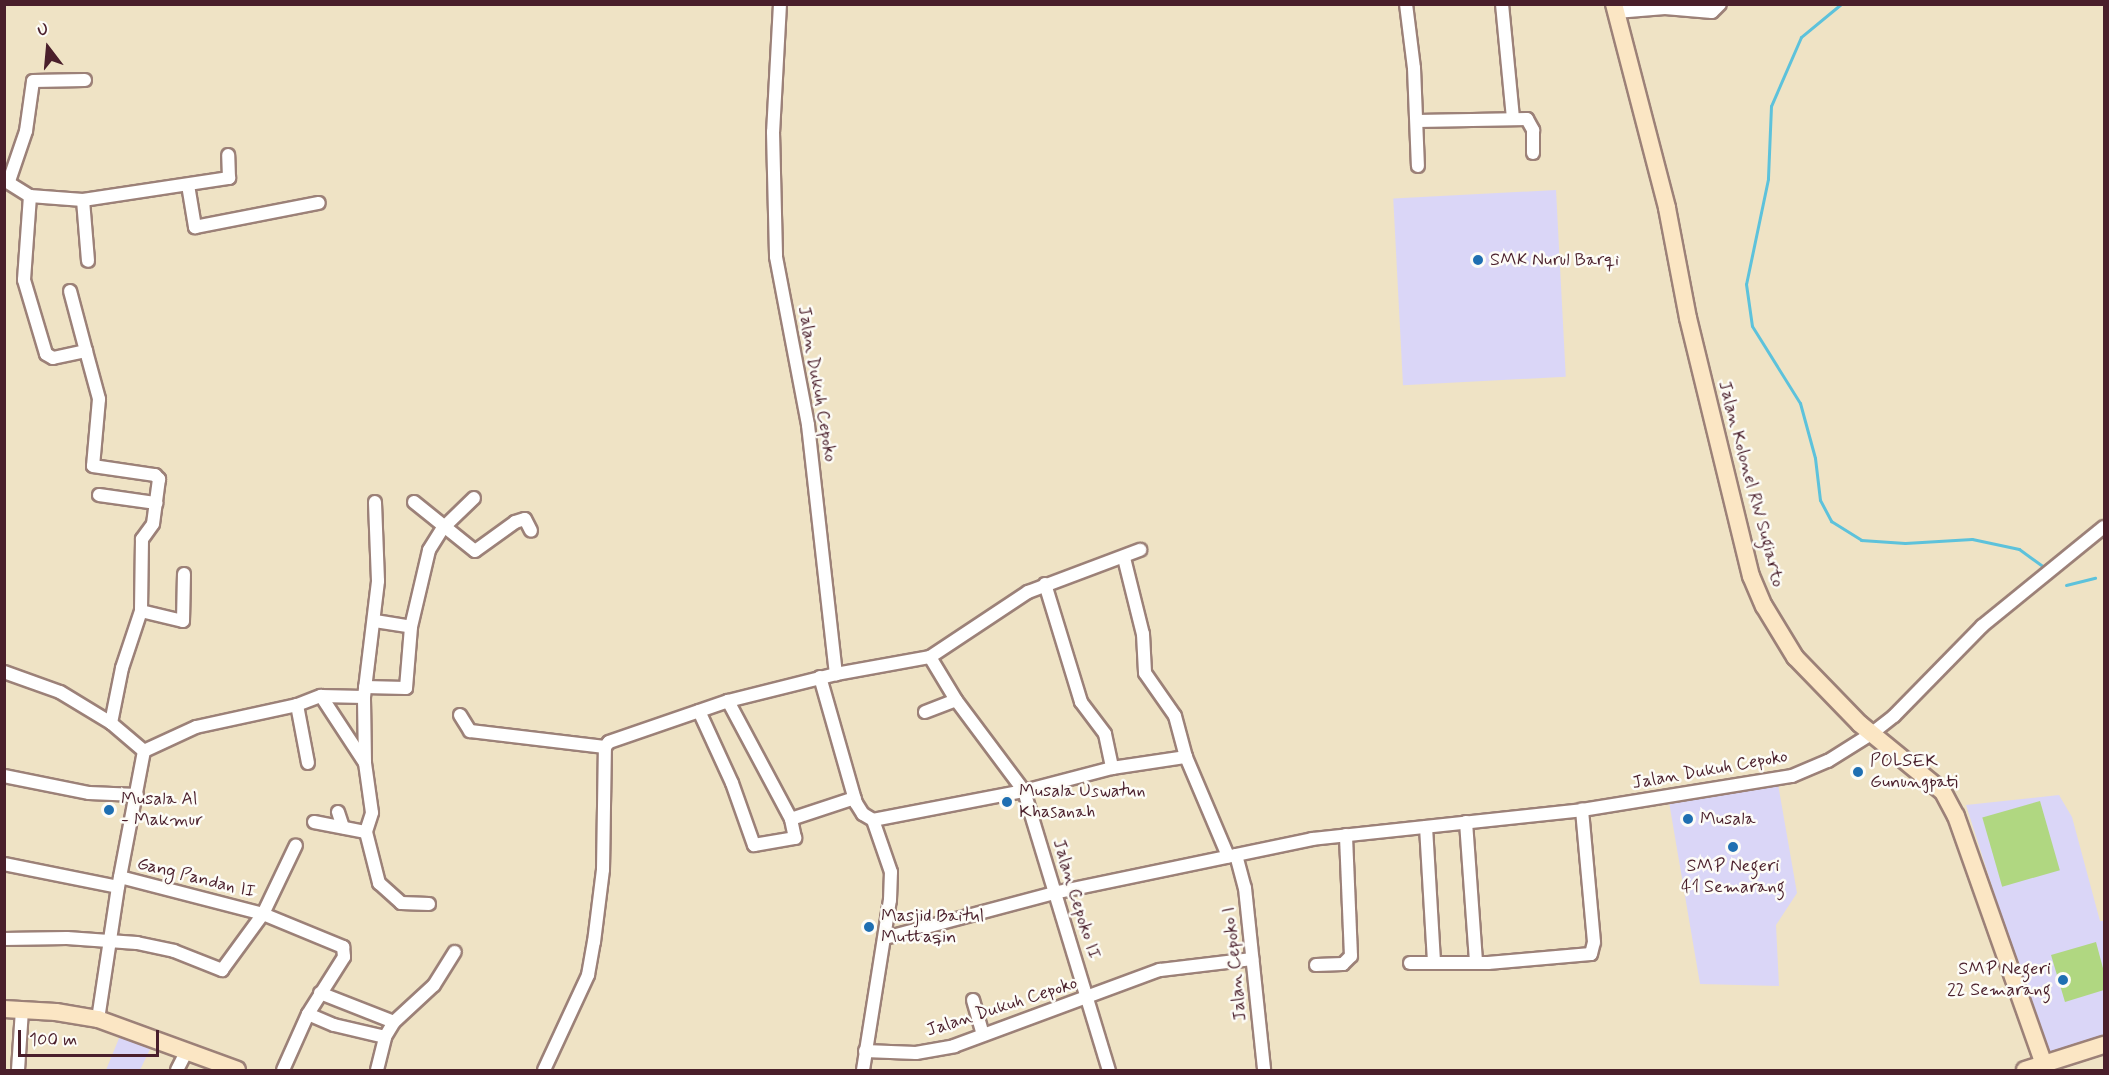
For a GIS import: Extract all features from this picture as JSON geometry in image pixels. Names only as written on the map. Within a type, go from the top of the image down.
[{"type":"main road","name":"Jalan Kolonel RW Sugiarto","points":[[1615,8],[1667,208],[1688,318],[1751,576],[1774,625],[1795,657],[1871,734],[1936,784],[1956,816],[2045,1068]]},
{"type":"main road","points":[[4,1009],[22,1009],[98,1019],[185,1054],[237,1071]]},
{"type":"main road","points":[[2025,1071],[2045,1068],[2104,1045]]},
{"type":"street","name":"Jalan Dukuh Cepoko","points":[[780,4],[772,132],[776,257],[808,425],[836,674]]},
{"type":"street","points":[[1406,4],[1417,121],[1418,166]]},
{"type":"street","points":[[1502,4],[1513,118]]},
{"type":"street","points":[[1615,8],[1665,8],[1712,12],[1720,4]]},
{"type":"street","points":[[85,80],[33,81],[26,131],[7,181],[30,196],[84,200],[229,178],[228,155]]},
{"type":"street","points":[[1417,121],[1513,118],[1531,124],[1533,153]]},
{"type":"street","points":[[188,184],[195,227],[319,203]]},
{"type":"street","points":[[30,196],[24,280],[46,354],[53,358],[86,351]]},
{"type":"street","points":[[84,200],[88,261]]},
{"type":"street","points":[[69,291],[99,399],[93,466],[158,477],[153,524],[142,539],[141,611],[122,668],[111,723]]},
{"type":"street","points":[[99,495],[156,503]]},
{"type":"street","points":[[144,751],[196,727],[297,705],[321,696],[406,688],[411,627],[429,550],[443,528],[474,498]]},
{"type":"street","points":[[375,502],[378,581],[375,621],[364,692],[365,763],[372,813],[366,832],[379,883],[384,890],[401,903],[429,904]]},
{"type":"street","points":[[414,502],[443,528],[476,551],[515,522],[525,519],[531,531]]},
{"type":"street","name":"Jalan Dukuh Cepoko","points":[[885,938],[1054,893],[1346,835],[1582,810],[1792,776],[1827,761],[1871,734],[1894,716],[1982,626],[2104,527]]},
{"type":"street","points":[[460,715],[470,731],[605,747],[618,738],[728,701],[820,677],[930,657],[1045,584],[1124,558],[1140,550]]},
{"type":"street","points":[[1124,558],[1143,634],[1145,673],[1175,716],[1186,757],[1232,856]]},
{"type":"street","points":[[141,611],[183,621],[183,574]]},
{"type":"street","points":[[1045,584],[1081,702],[1105,734],[1112,768]]},
{"type":"street","points":[[375,621],[411,627]]},
{"type":"street","name":"Jalan Cepoko II","points":[[930,657],[956,700],[1024,791],[1109,1071]]},
{"type":"street","points":[[4,672],[60,692],[111,723],[144,751]]},
{"type":"street","points":[[820,677],[855,798],[863,814],[873,820],[891,872],[885,938],[863,1071]]},
{"type":"street","points":[[321,696],[365,763]]},
{"type":"street","points":[[925,712],[956,700]]},
{"type":"street","points":[[699,711],[732,783],[754,845],[795,838],[791,819],[728,701]]},
{"type":"street","points":[[297,705],[308,763]]},
{"type":"street","points":[[544,1071],[588,975],[603,870],[605,747]]},
{"type":"street","points":[[98,1019],[119,882],[144,751]]},
{"type":"street","points":[[873,820],[1024,791],[1112,768],[1186,757]]},
{"type":"street","points":[[4,776],[88,794],[137,795]]},
{"type":"street","points":[[791,819],[855,798]]},
{"type":"street","points":[[1410,963],[1476,963],[1591,954],[1594,942],[1582,810]]},
{"type":"street","points":[[338,812],[343,826]]},
{"type":"street","points":[[314,822],[366,832]]},
{"type":"street","points":[[1466,822],[1476,963]]},
{"type":"street","points":[[1426,827],[1434,963]]},
{"type":"street","points":[[1316,965],[1343,964],[1351,956],[1346,835]]},
{"type":"street","points":[[4,939],[110,939],[174,951],[222,969],[263,914],[296,845]]},
{"type":"street","name":"Jalan Cepoko I","points":[[1232,856],[1245,888],[1264,1071]]},
{"type":"street","name":"Gang Pandan II","points":[[4,864],[119,882],[263,914],[342,947],[344,957],[320,993]]},
{"type":"street","points":[[376,1071],[385,1037],[394,1022],[434,986],[455,952]]},
{"type":"street","name":"Jalan Dukuh Cepoko","points":[[865,1052],[916,1053],[954,1046],[1160,970],[1252,959]]},
{"type":"street","points":[[283,1071],[308,1014],[320,993],[394,1022]]},
{"type":"street","points":[[973,1000],[983,1035]]},
{"type":"street","points":[[18,1071],[22,1009]]},
{"type":"street","points":[[308,1014],[334,1025],[385,1037]]},
{"type":"street","points":[[177,1071],[185,1054]]},
{"type":"shaded area","name":"SMK Nurul Barqi","points":[[1556,190],[1566,377],[1403,385],[1393,199]]},
{"type":"shaded area","name":"SMP Negeri 41 Semarang","points":[[1778,784],[1797,893],[1776,925],[1779,986],[1700,984],[1669,802]]},
{"type":"shaded area","name":"SMP Negeri 22 Semarang","points":[[2059,795],[2072,817],[2100,921],[2104,921],[2104,1039],[2047,1058],[1966,805]]},
{"type":"shaded area","points":[[122,1031],[153,1043],[140,1070],[106,1070]]},
{"type":"green space","points":[[2040,801],[2060,870],[2002,887],[1982,818]]},
{"type":"green space","points":[[2096,942],[2104,972],[2104,990],[2065,1002],[2051,955]]},
{"type":"waterway","points":[[1841,4],[1801,37],[1771,106],[1768,179],[1746,284],[1752,326],[1800,403],[1815,458],[1820,500],[1831,521],[1861,540],[1905,543],[1972,539],[2019,549],[2045,568]]},
{"type":"waterway","points":[[2066,585],[2095,578]]},
{"type":"place","name":"SMK Nurul Barqi","points":[[1478,260]]},
{"type":"place","name":"POLSEK Gunungpati","points":[[1858,772]]},
{"type":"place","name":"Musala Uswatun Khasanah","points":[[1007,802]]},
{"type":"place","name":"Musala Al - Makmur","points":[[109,810]]},
{"type":"place","name":"Musala","points":[[1688,819]]},
{"type":"place","name":"SMP Negeri 41 Semarang","points":[[1733,847]]},
{"type":"place","name":"Masjid Baitul Muttaqin","points":[[869,927]]},
{"type":"place","name":"SMP Negeri 22 Semarang","points":[[2063,980]]}]
